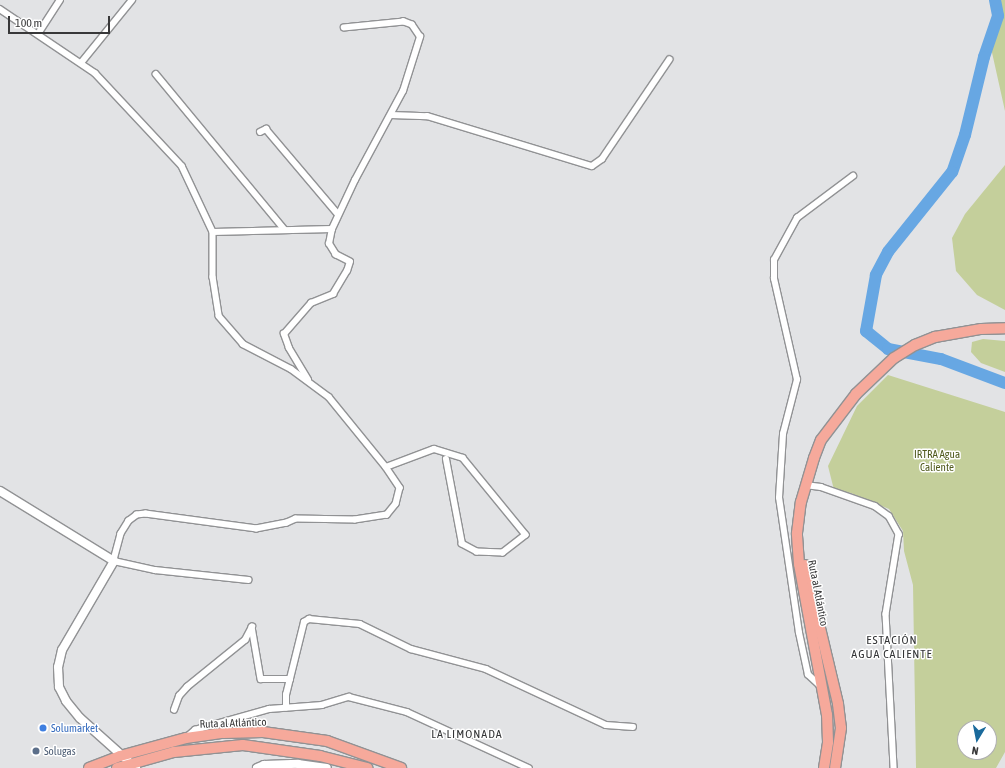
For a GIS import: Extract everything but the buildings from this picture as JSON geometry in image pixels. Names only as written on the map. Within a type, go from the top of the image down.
[{"type":"highway","name":"Ruta al Atlántico","points":[[824,768],[828,742],[823,688],[798,564],[797,533],[808,485],[821,440],[872,376],[894,358],[916,345],[956,332],[1003,328]]},
{"type":"highway","name":"Ruta al Atlántico","points":[[808,485],[803,536],[806,567],[827,651],[838,704],[841,728],[835,768]]},
{"type":"highway","name":"Ruta al Atlántico","points":[[90,768],[120,756],[186,738],[223,733],[263,732],[309,738],[355,750],[402,768]]},
{"type":"highway","name":"Ruta al Atlántico","points":[[117,768],[133,766],[174,752],[243,745],[320,756],[367,768]]},
{"type":"street","points":[[38,34],[60,0]]},
{"type":"street","points":[[81,63],[132,0]]},
{"type":"street","points":[[0,8],[95,73],[182,166],[213,232],[213,277],[219,316],[243,344],[291,369],[329,397],[386,467],[400,488],[396,504],[387,515],[354,520],[296,519],[287,523],[257,529],[178,517],[137,515],[129,520],[121,534],[114,561],[62,650],[58,667],[59,687],[66,701],[120,756],[133,766]]},
{"type":"street","points":[[310,383],[289,348],[284,334],[312,303],[333,294],[342,282],[350,262],[336,255],[329,244],[332,229],[338,214],[403,92],[420,37],[418,31],[412,25],[404,22],[344,28]]},
{"type":"street","points":[[391,116],[427,116],[592,166],[602,159],[669,60]]},
{"type":"street","points":[[156,74],[285,230]]},
{"type":"street","points":[[260,132],[266,129],[338,214]]},
{"type":"street","points":[[823,688],[808,675],[799,633],[779,498],[783,434],[797,380],[774,279],[774,260],[797,218],[853,176]]},
{"type":"street","points":[[213,232],[332,229]]},
{"type":"street","points":[[386,467],[434,449],[462,458],[526,535],[503,553],[477,552],[462,544],[446,459]]},
{"type":"street","points":[[808,485],[875,506],[889,516],[899,534],[886,614],[894,768]]},
{"type":"street","points":[[0,491],[114,561],[155,570],[248,580]]},
{"type":"street","points":[[286,708],[290,679],[304,622],[309,619],[360,624],[412,649],[486,669],[606,725],[633,727]]},
{"type":"street","points":[[174,710],[179,696],[187,687],[240,645],[252,627],[261,679],[290,679]]},
{"type":"street","points":[[186,738],[195,730],[269,709],[322,705],[350,697],[407,712],[529,768]]},
{"type":"street","points":[[257,768],[264,765],[298,764],[327,768]]},
{"type":"green space","points":[[994,0],[1005,0],[1005,111],[991,48],[995,25]]},
{"type":"green space","points":[[1005,165],[1005,310],[977,295],[956,271],[952,238],[965,214]]},
{"type":"green space","points":[[983,339],[1005,341],[1005,372],[981,363],[971,352],[972,342]]},
{"type":"green space","name":"IRTRA Agua Caliente","points":[[888,375],[1005,412],[1005,752],[996,768],[916,768],[913,585],[904,551],[903,531],[889,509],[851,493],[834,490],[828,466],[857,406]]},
{"type":"waterway","points":[[995,0],[998,16],[984,57],[965,135],[952,172],[888,252],[876,275],[866,331],[888,349],[941,359],[1005,383]]},
{"type":"place","name":"Solumarket","points":[[43,728]]},
{"type":"place","name":"Solugas","points":[[36,751]]},
{"type":"district","name":"ESTACIÓN AGUA CALIENTE","points":[[892,648]]},
{"type":"district","name":"LA LIMONADA","points":[[467,735]]}]
